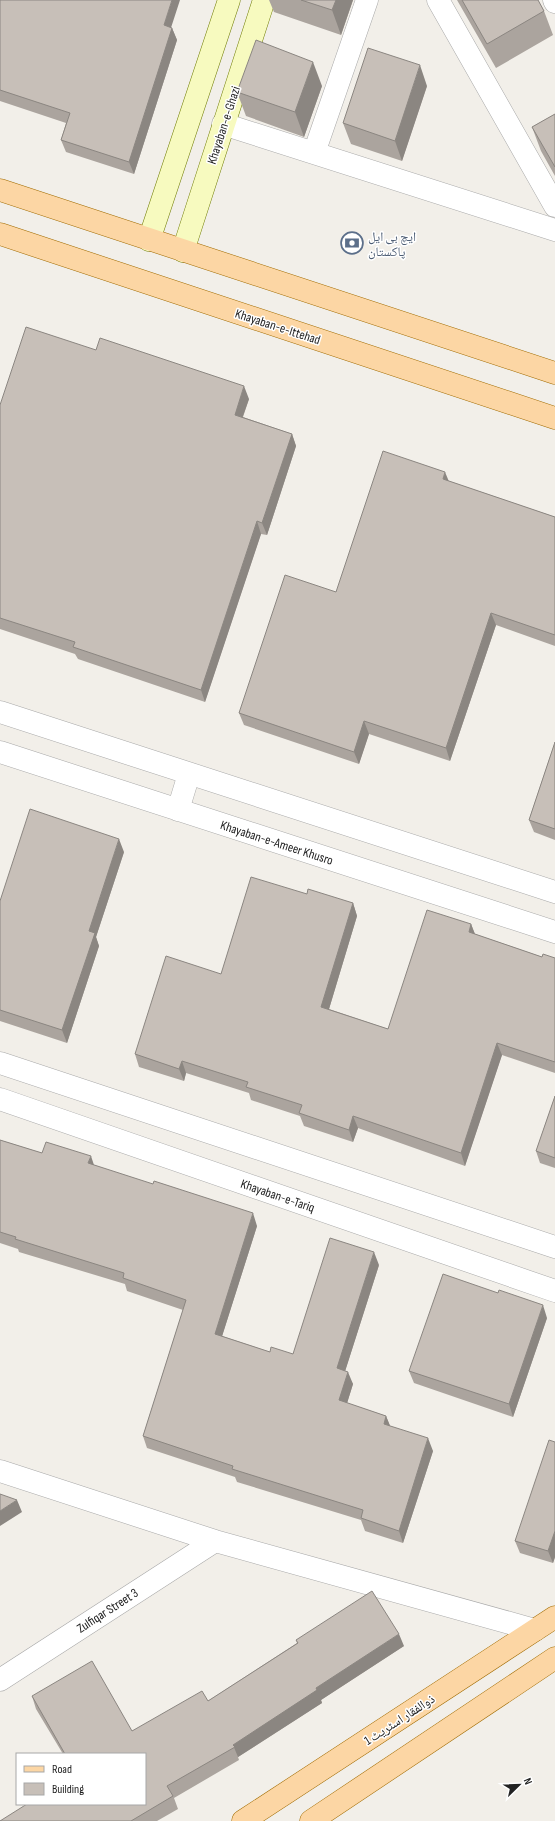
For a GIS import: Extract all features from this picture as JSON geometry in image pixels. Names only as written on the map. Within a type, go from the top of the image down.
[{"type":"main road","points":[[0,190],[555,373]]},
{"type":"main road","name":"Khayaban-e-Ittehad","points":[[0,234],[555,418]]},
{"type":"main road","name":"ذوالفقار اسٹریٹ 1","points":[[243,1821],[555,1616]]},
{"type":"main road","points":[[311,1821],[555,1658]]},
{"type":"street","points":[[149,240],[228,0]]},
{"type":"street","name":"Khayaban-e-Ghazi","points":[[183,251],[264,0]]},
{"type":"street","points":[[314,153],[367,0]]},
{"type":"street","points":[[438,0],[555,206]]},
{"type":"street","points":[[223,124],[555,230]]},
{"type":"street","points":[[0,712],[555,892]]},
{"type":"street","name":"Khayaban-e-Ameer Khusro","points":[[0,752],[555,932]]},
{"type":"street","points":[[178,810],[190,774]]},
{"type":"street","points":[[0,1063],[555,1247]]},
{"type":"street","name":"Khayaban-e-Tariq","points":[[0,1099],[555,1291]]},
{"type":"street","points":[[0,1471],[215,1541],[535,1630]]},
{"type":"street","name":"Zulfiqar Street 3","points":[[0,1680],[215,1541]]},
{"type":"building","points":[[0,0],[172,0],[164,25],[172,28],[129,162],[61,140],[70,113],[0,90]]},
{"type":"building","points":[[301,0],[336,0],[332,10]]},
{"type":"building","points":[[462,0],[538,0],[544,11],[487,44]]},
{"type":"building","points":[[256,40],[313,62],[295,112],[237,92]]},
{"type":"building","points":[[368,48],[420,65],[395,141],[343,123]]},
{"type":"building","points":[[555,114],[555,167],[532,127]]},
{"type":"building","points":[[26,327],[96,350],[100,338],[244,386],[235,415],[292,434],[262,523],[257,521],[201,690],[73,647],[75,642],[0,618],[0,405]]},
{"type":"building","points":[[383,451],[445,472],[443,479],[555,517],[555,635],[491,613],[446,748],[364,721],[354,752],[239,713],[285,575],[336,592]]},
{"type":"building","points":[[555,742],[555,829],[529,820]]},
{"type":"building","points":[[30,809],[119,839],[89,931],[95,933],[62,1030],[0,1010],[0,901]]},
{"type":"building","points":[[251,877],[307,894],[308,889],[353,903],[321,1007],[388,1029],[427,910],[471,924],[469,932],[542,957],[543,954],[555,958],[555,1062],[497,1043],[461,1153],[353,1116],[349,1130],[299,1113],[302,1105],[246,1087],[248,1082],[182,1061],[179,1069],[135,1054],[166,956],[221,974]]},
{"type":"building","points":[[555,1096],[555,1158],[536,1151]]},
{"type":"building","points":[[0,1140],[42,1153],[46,1142],[91,1156],[88,1163],[153,1184],[154,1181],[253,1213],[215,1334],[270,1352],[271,1347],[293,1354],[330,1238],[374,1252],[337,1368],[348,1372],[339,1400],[386,1416],[384,1424],[428,1438],[399,1531],[361,1518],[363,1510],[232,1469],[233,1466],[143,1436],[186,1300],[123,1278],[124,1273],[15,1239],[16,1237],[0,1232]]},
{"type":"building","points":[[443,1274],[498,1293],[499,1290],[543,1305],[509,1404],[409,1371]]},
{"type":"building","points":[[549,1440],[555,1442],[555,1531],[548,1551],[515,1541]]},
{"type":"building","points":[[0,1494],[17,1500],[0,1511]]},
{"type":"building","points":[[372,1591],[399,1634],[316,1688],[317,1690],[233,1745],[235,1747],[167,1786],[173,1796],[131,1821],[0,1821],[25,1805],[146,1805],[146,1753],[64,1753],[32,1696],[92,1661],[132,1731],[202,1691],[208,1701],[298,1643],[296,1640]]},
{"type":"place","name":"ایچ بی ایل پاکستان","points":[[352,243]]}]
